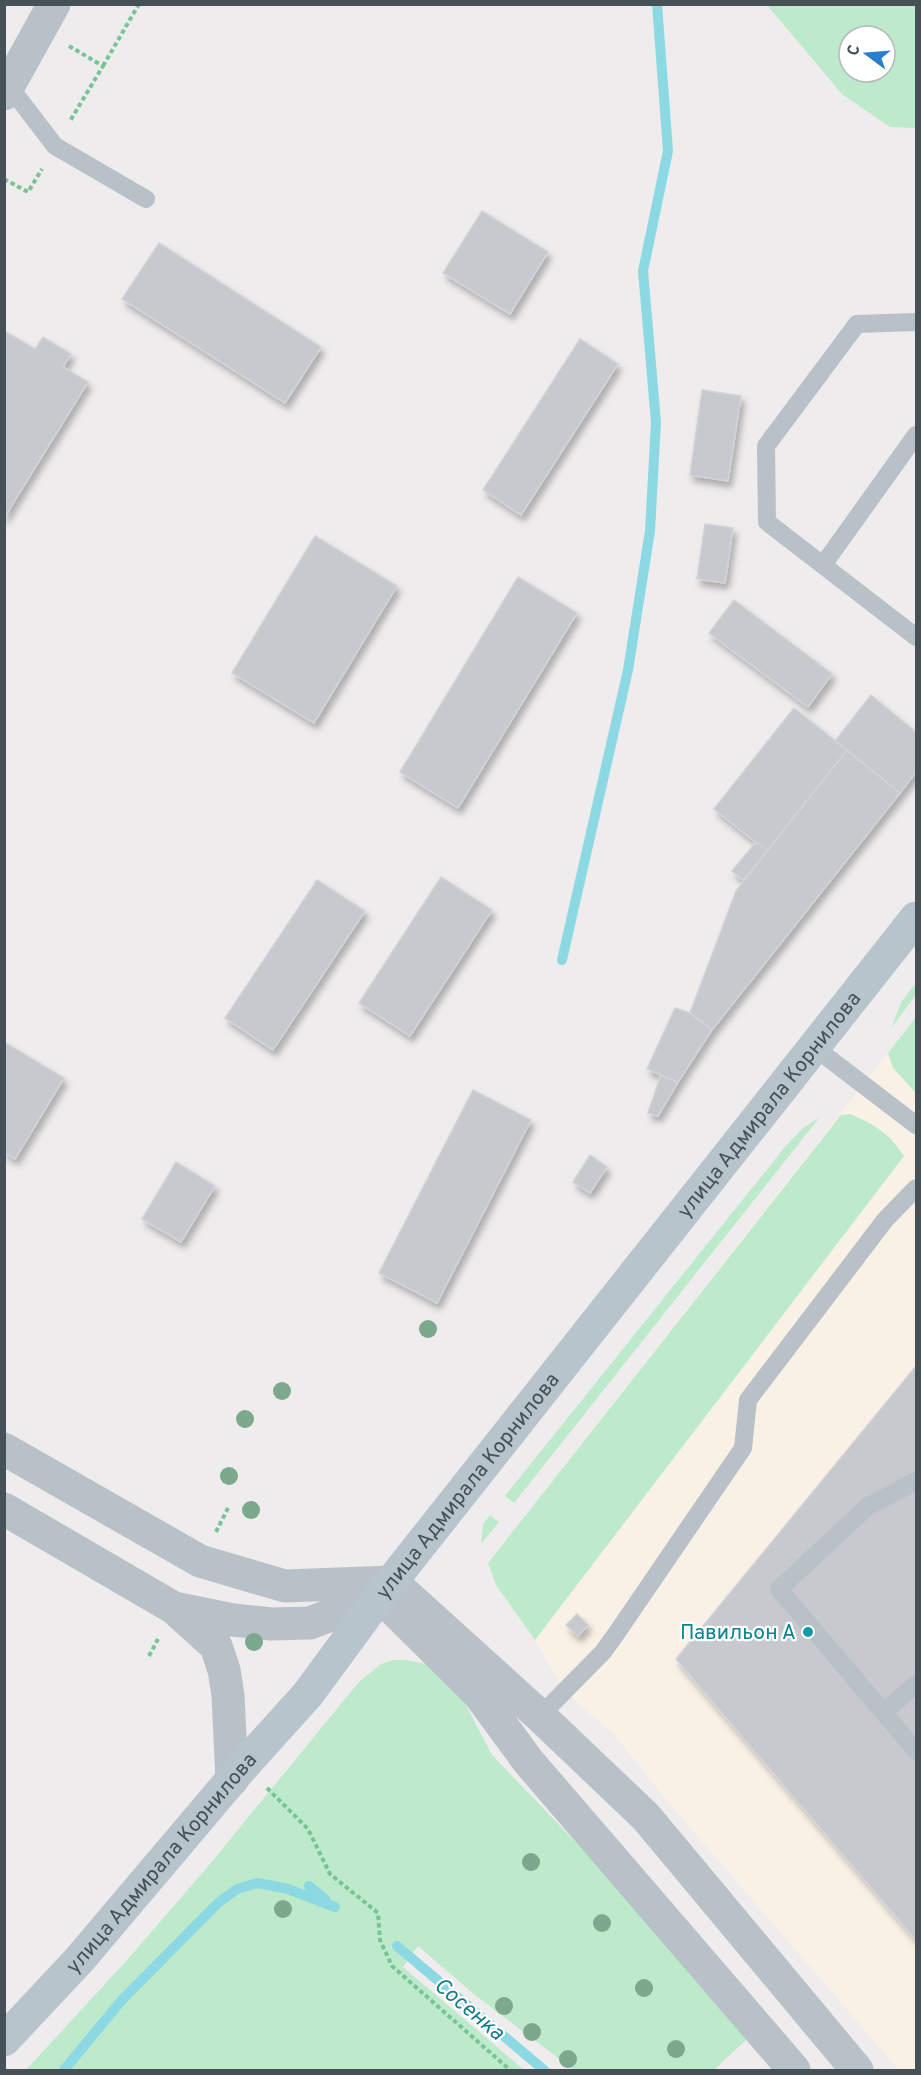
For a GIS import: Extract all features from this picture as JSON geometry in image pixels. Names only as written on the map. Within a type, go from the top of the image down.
[{"type":"main road","name":"улица Адмирала Корнилова","points":[[4,2040],[79,1960],[308,1694],[386,1589],[916,918]]},
{"type":"street","points":[[6,88],[47,17]]},
{"type":"street","points":[[4,1449],[200,1561],[285,1586],[386,1589],[540,1716],[646,1817],[856,2070]]},
{"type":"street","points":[[4,1509],[174,1608],[216,1646],[224,1670],[238,1773]]},
{"type":"street","points":[[174,1608],[233,1620],[271,1624],[310,1623],[386,1589]]},
{"type":"street","points":[[386,1589],[479,1694],[528,1761],[794,2070]]},
{"type":"lane","points":[[6,88],[55,146],[146,199]]},
{"type":"lane","points":[[916,322],[858,324],[766,446],[767,522],[916,637]]},
{"type":"lane","points":[[823,566],[916,435]]},
{"type":"lane","points":[[814,1047],[916,1125]]},
{"type":"lane","points":[[540,1716],[603,1652],[616,1634],[743,1448],[748,1400],[885,1220],[916,1188]]},
{"type":"lane","points":[[916,1481],[867,1507],[779,1589],[916,1751]]},
{"type":"lane","points":[[884,1712],[916,1684]]},
{"type":"path","points":[[4,179],[28,192],[139,4]]},
{"type":"path","points":[[47,17],[103,66]]},
{"type":"path","points":[[238,1773],[308,1829],[330,1874],[378,1913],[380,1940],[392,1966],[510,2070]]},
{"type":"shaded area","points":[[916,1017],[916,2070],[899,2070],[663,1796],[614,1734],[564,1691],[535,1640],[496,1585],[488,1563]]},
{"type":"green space","points":[[767,5],[916,5],[916,128],[890,127],[842,94]]},
{"type":"green space","points":[[916,983],[916,995],[891,1028],[902,1001]]},
{"type":"green space","points":[[916,1017],[916,1093],[893,1068],[888,1053]]},
{"type":"green space","points":[[850,1114],[880,1130],[904,1156],[535,1640],[496,1585],[488,1563],[841,1115]]},
{"type":"green space","points":[[819,1118],[514,1503],[505,1496],[785,1147],[803,1128]]},
{"type":"green space","points":[[490,1515],[499,1522],[481,1544],[483,1524]]},
{"type":"green space","points":[[393,1660],[431,1665],[453,1680],[492,1755],[587,1854],[748,2038],[714,2070],[574,2070],[475,1995],[418,1946],[403,1967],[524,2070],[26,2070],[128,1959],[210,1864],[359,1682],[381,1664]]},
{"type":"building","points":[[482,211],[548,252],[510,314],[443,273]]},
{"type":"building","points":[[159,243],[321,347],[285,403],[122,299]]},
{"type":"building","points":[[6,332],[35,349],[43,337],[71,354],[63,367],[88,382],[4,518],[4,335]]},
{"type":"building","points":[[580,339],[618,364],[521,515],[483,490]]},
{"type":"building","points":[[702,390],[741,396],[728,481],[690,475]]},
{"type":"building","points":[[705,524],[733,528],[725,583],[697,579]]},
{"type":"building","points":[[315,536],[397,586],[314,723],[232,673]]},
{"type":"building","points":[[518,577],[577,613],[458,808],[400,772]]},
{"type":"building","points":[[734,600],[832,674],[808,707],[709,633]]},
{"type":"building","points":[[871,695],[916,732],[916,772],[900,793],[835,741]]},
{"type":"building","points":[[794,708],[847,750],[767,851],[714,809]]},
{"type":"building","points":[[847,750],[900,793],[712,1030],[690,1013],[736,891]]},
{"type":"building","points":[[756,842],[767,851],[743,880],[732,871]]},
{"type":"building","points":[[441,877],[492,910],[410,1036],[359,1003]]},
{"type":"building","points":[[317,880],[365,911],[273,1050],[225,1018]]},
{"type":"building","points":[[675,1008],[690,1013],[712,1030],[678,1082],[647,1069]]},
{"type":"building","points":[[4,1042],[64,1078],[15,1159],[4,1152]]},
{"type":"building","points":[[661,1075],[678,1082],[658,1116],[648,1113]]},
{"type":"building","points":[[473,1090],[531,1120],[437,1303],[379,1273]]},
{"type":"building","points":[[590,1155],[607,1167],[590,1193],[573,1182]]},
{"type":"building","points":[[176,1162],[215,1186],[181,1242],[142,1219]]},
{"type":"building","name":"Павильон А","points":[[916,1366],[916,1940],[676,1659]]},
{"type":"building","points":[[577,1614],[588,1625],[578,1636],[566,1625]]},
{"type":"waterway","points":[[562,960],[628,670],[650,531],[656,422],[643,271],[668,151],[657,4]]},
{"type":"waterway","points":[[64,2070],[121,2001],[218,1903],[237,1889],[258,1883],[288,1889],[335,1907]]},
{"type":"waterway","name":"Сосенка","points":[[309,1886],[325,1899]]},
{"type":"waterway","name":"Сосенка","points":[[397,1946],[544,2070]]},
{"type":"place","name":"Павильон А","points":[[808,1632]]}]
